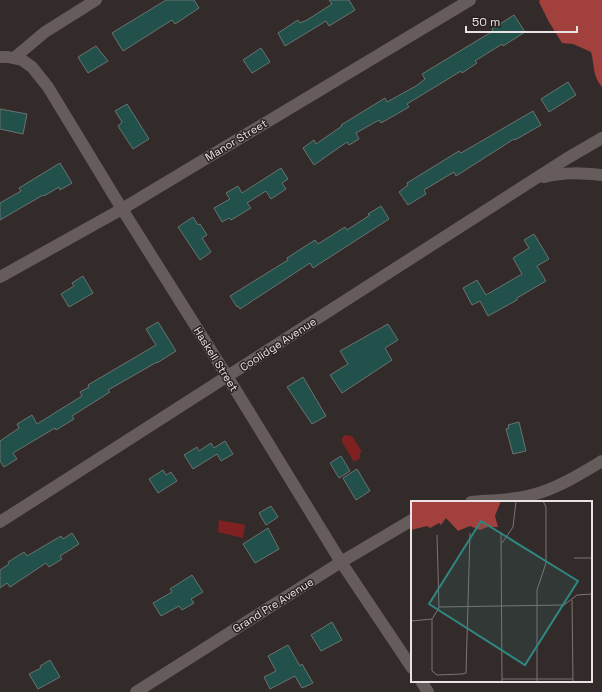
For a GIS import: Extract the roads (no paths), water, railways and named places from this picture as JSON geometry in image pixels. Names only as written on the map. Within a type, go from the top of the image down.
[{"type":"street","points":[[0,57],[14,58],[45,32],[96,0]]},
{"type":"street","name":"Manor Street","points":[[0,277],[122,209],[470,0]]},
{"type":"street","name":"Haskell Street","points":[[14,58],[22,60],[40,75],[341,562],[411,667]]},
{"type":"street","name":"Coolidge Avenue","points":[[0,522],[602,138]]},
{"type":"street","points":[[536,179],[572,172],[602,175]]},
{"type":"street","points":[[482,501],[538,494],[558,486],[602,461]]},
{"type":"street","name":"Grand Pre Avenue","points":[[136,692],[341,562],[411,521]]},
{"type":"street","points":[[421,682],[428,692]]}]
